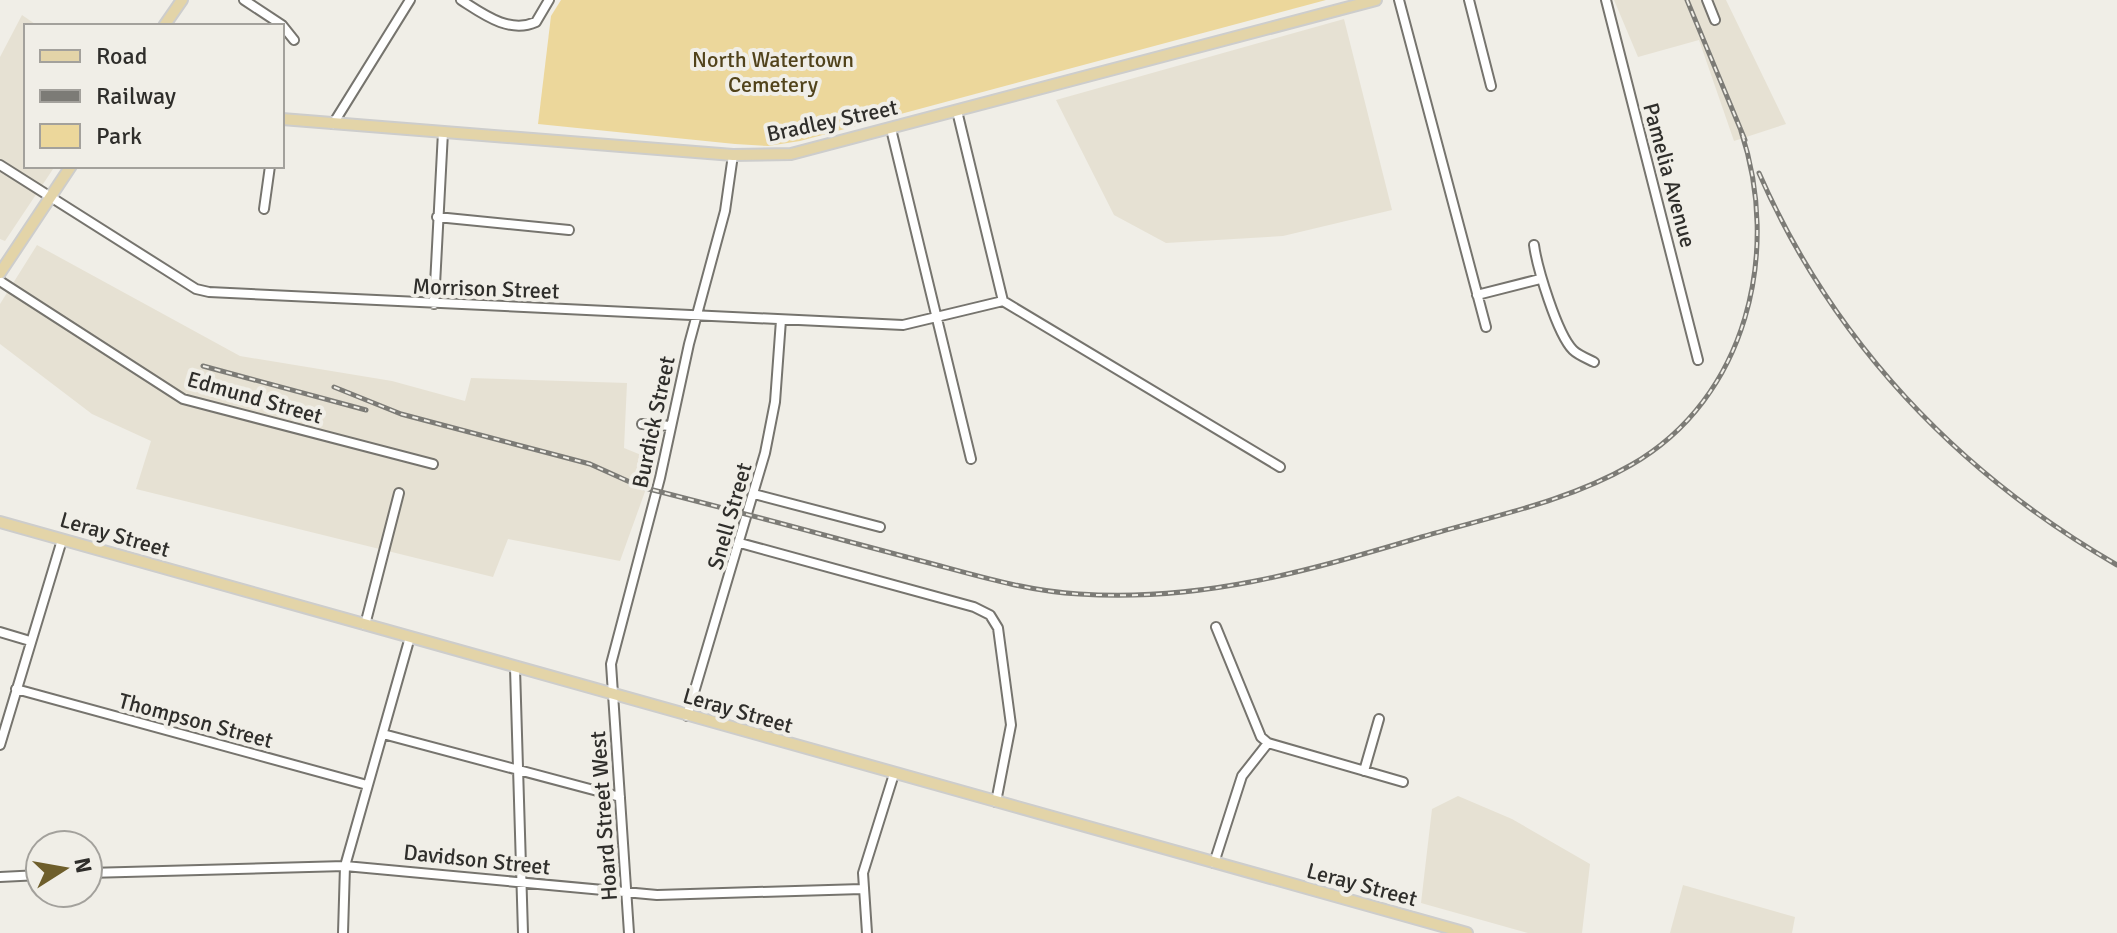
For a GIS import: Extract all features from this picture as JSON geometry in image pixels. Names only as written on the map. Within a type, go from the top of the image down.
[{"type":"main road","points":[[165,24],[182,0]]},
{"type":"main road","name":"Bradley Street","points":[[284,119],[733,155],[791,154],[1376,0]]},
{"type":"main road","points":[[0,273],[70,168]]},
{"type":"main road","name":"Leray Street","points":[[0,522],[1467,933]]},
{"type":"street","points":[[244,0],[280,24]]},
{"type":"street","points":[[333,124],[410,0]]},
{"type":"street","points":[[461,0],[505,23],[527,26],[536,22],[549,0]]},
{"type":"street","points":[[1399,0],[1486,327]]},
{"type":"street","points":[[1469,0],[1491,86]]},
{"type":"street","name":"Pamelia Avenue","points":[[1606,0],[1698,360]]},
{"type":"street","points":[[1707,0],[1715,20]]},
{"type":"street","points":[[284,28],[294,40]]},
{"type":"street","points":[[957,111],[1003,301],[1280,467]]},
{"type":"street","points":[[891,129],[971,459]]},
{"type":"street","points":[[434,304],[443,132]]},
{"type":"street","name":"Burdick Street","points":[[613,696],[611,664],[696,315],[725,211],[733,155]]},
{"type":"street","name":"Morrison Street","points":[[0,165],[196,289],[434,304],[903,325],[1003,301]]},
{"type":"street","points":[[264,209],[270,168]]},
{"type":"street","points":[[437,217],[569,230]]},
{"type":"street","points":[[1534,245],[1540,279],[1569,345],[1594,362]]},
{"type":"street","points":[[1477,295],[1540,279]]},
{"type":"street","name":"Edmund Street","points":[[0,281],[183,399],[433,464]]},
{"type":"street","name":"Snell Street","points":[[687,716],[754,494],[775,402],[781,320]]},
{"type":"street","points":[[642,424],[671,426]]},
{"type":"street","points":[[365,625],[399,493]]},
{"type":"street","points":[[754,494],[880,527]]},
{"type":"street","points":[[0,745],[62,540]]},
{"type":"street","points":[[740,543],[974,607],[990,615],[998,628],[1011,725],[996,802]]},
{"type":"street","points":[[1216,627],[1261,737],[1268,743],[1403,782]]},
{"type":"street","points":[[0,632],[30,641]]},
{"type":"street","points":[[343,933],[345,866],[410,637]]},
{"type":"street","points":[[515,668],[523,933]]},
{"type":"street","name":"Thompson Street","points":[[16,689],[367,785]]},
{"type":"street","name":"Hoard Street West","points":[[613,696],[629,933]]},
{"type":"street","points":[[1364,771],[1379,719]]},
{"type":"street","points":[[383,734],[620,797]]},
{"type":"street","points":[[1214,863],[1242,776],[1268,743]]},
{"type":"street","points":[[867,933],[863,873],[894,774]]},
{"type":"street","name":"Davidson Street","points":[[104,873],[345,866],[689,896],[862,889]]},
{"type":"street","points":[[0,877],[24,876]]},
{"type":"shaded area","points":[[1614,0],[1726,0],[1786,124],[1734,141],[1699,40],[1638,57]]},
{"type":"shaded area","points":[[22,15],[35,24],[24,24],[24,168],[54,168],[5,241],[0,239],[0,57]]},
{"type":"shaded area","points":[[1344,19],[1392,210],[1283,236],[1166,243],[1114,215],[1056,100]]},
{"type":"shaded area","points":[[37,245],[240,356],[392,381],[465,401],[471,378],[627,383],[624,448],[656,461],[620,561],[508,539],[493,577],[136,489],[151,441],[92,414],[0,344],[0,304]]},
{"type":"shaded area","points":[[1458,796],[1512,819],[1590,864],[1582,933],[1528,933],[1421,903],[1432,809]]},
{"type":"shaded area","points":[[1683,885],[1795,917],[1792,933],[1670,933]]},
{"type":"green space","name":"North Watertown Cemetery","points":[[561,0],[1326,0],[800,141],[768,146],[538,124],[551,16]]},
{"type":"railway","points":[[1687,0],[1745,140]]},
{"type":"railway","points":[[334,387],[401,414],[590,464],[641,487],[1017,585],[1079,594],[1124,595],[1210,589],[1252,582],[1334,562],[1554,499],[1631,465],[1671,436],[1703,401],[1728,362],[1745,318],[1755,272],[1757,224],[1753,177],[1741,131]]},
{"type":"railway","points":[[1759,173],[1789,235],[1824,293],[1863,347],[1906,398],[1953,445],[2004,489],[2059,529],[2117,565]]},
{"type":"railway","points":[[203,366],[366,410]]}]
